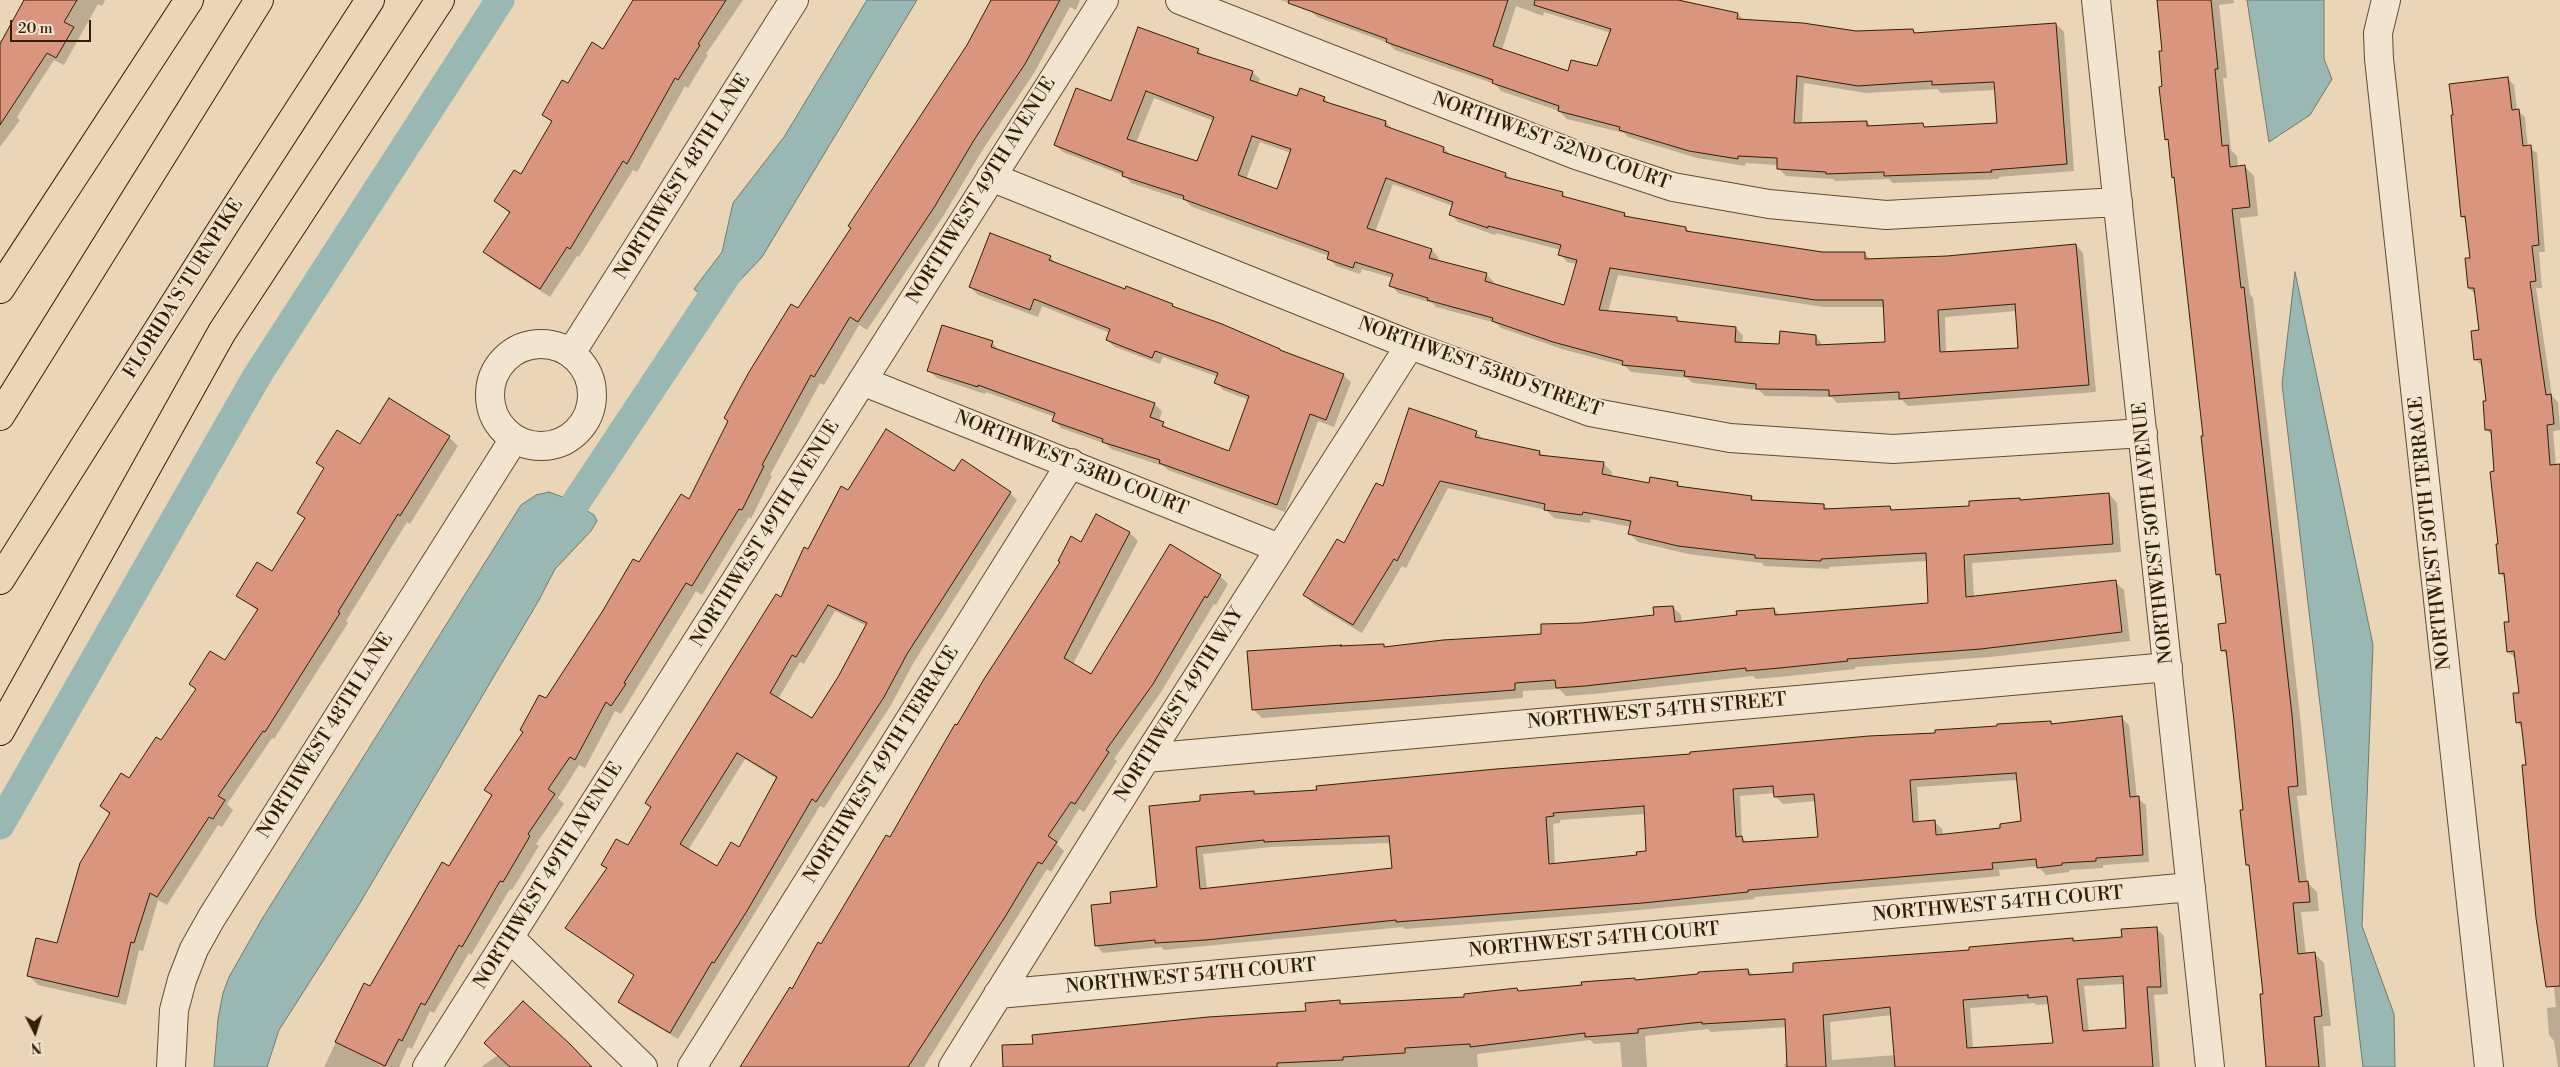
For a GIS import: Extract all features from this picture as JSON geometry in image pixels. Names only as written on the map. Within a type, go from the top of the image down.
[{"type":"highway","points":[[0,289],[189,0]]},
{"type":"highway","points":[[0,416],[259,0]]},
{"type":"highway","name":"FLORIDA'S TURNPIKE","points":[[0,580],[225,224],[370,0]]},
{"type":"highway","points":[[0,731],[222,332],[440,0]]},
{"type":"street","name":"NORTHWEST 48TH LANE","points":[[571,353],[794,0]]},
{"type":"street","name":"NORTHWEST 49TH AVENUE","points":[[427,1067],[1104,0]]},
{"type":"street","name":"NORTHWEST 52ND COURT","points":[[1180,0],[1576,155],[1673,187],[1769,204],[1886,215],[2118,202]]},
{"type":"street","name":"NORTHWEST 50TH AVENUE","points":[[2096,0],[2210,1067]]},
{"type":"street","name":"NORTHWEST 50TH TERRACE","points":[[2386,0],[2378,33],[2379,59],[2488,1067]]},
{"type":"street","name":"NORTHWEST 53RD STREET","points":[[991,177],[1410,345],[1590,412],[1730,438],[1893,450],[2143,432]]},
{"type":"street","points":[[540,343],[556,345],[571,353],[582,364],[590,378],[592,393],[590,409],[584,423],[573,435],[560,443],[544,446],[529,445],[514,439],[501,428],[493,414],[489,398],[491,381],[498,366],[509,354],[523,346],[540,343]]},
{"type":"street","name":"NORTHWEST 49TH WAY","points":[[954,1067],[1146,758],[1410,345]]},
{"type":"street","name":"NORTHWEST 53RD COURT","points":[[862,381],[1071,463],[1279,548]]},
{"type":"street","name":"NORTHWEST 48TH LANE","points":[[171,1057],[174,1010],[182,980],[194,949],[212,917],[514,439]]},
{"type":"street","name":"NORTHWEST 49TH TERRACE","points":[[692,1067],[1071,463]]},
{"type":"street","name":"NORTHWEST 54TH STREET","points":[[1146,758],[2168,667]]},
{"type":"street","name":"NORTHWEST 54TH COURT","points":[[998,994],[2191,887]]},
{"type":"street","points":[[510,938],[643,1067]]},
{"type":"water","points":[[867,0],[917,0],[762,257],[715,307],[694,289],[722,252],[733,203],[784,137]]},
{"type":"water","points":[[2247,0],[2324,0],[2324,59],[2332,79],[2310,115],[2269,142]]},
{"type":"water","points":[[2295,272],[2373,645],[2362,926],[2394,1014],[2395,1067],[2363,1067],[2282,384]]},
{"type":"water","points":[[549,492],[568,499],[594,515],[597,521],[591,531],[555,569],[539,600],[357,908],[279,1030],[267,1067],[214,1067],[218,1019],[223,993],[229,977],[262,919],[521,505],[536,495]]},
{"type":"building","points":[[24,0],[77,0],[64,22],[74,27],[56,58],[47,53],[0,125],[0,44]]},
{"type":"building","points":[[633,0],[726,0],[678,80],[675,78],[627,164],[623,161],[570,249],[567,247],[540,289],[483,252],[510,212],[494,201],[514,170],[521,174],[552,121],[542,115],[562,80],[568,83],[592,42],[603,49]]},
{"type":"building","points":[[991,0],[1060,0],[1025,64],[974,140],[935,206],[858,322],[850,317],[814,377],[811,375],[762,465],[764,466],[742,510],[739,509],[692,586],[686,583],[611,706],[606,702],[575,760],[570,757],[548,789],[555,794],[528,834],[530,836],[503,882],[500,881],[462,947],[459,945],[425,1005],[421,1003],[402,1041],[399,1039],[385,1066],[335,1042],[364,983],[370,986],[442,862],[449,866],[492,795],[484,790],[523,732],[520,730],[539,695],[546,698],[602,612],[633,559],[639,562],[681,494],[689,499],[728,421],[724,418],[749,372],[791,304],[798,308],[851,228],[848,226],[967,45]]},
{"type":"building","points":[[1289,0],[1508,0],[1493,46],[1568,71],[1571,60],[1597,66],[1611,29],[1534,5],[1535,0],[1678,0],[1738,13],[1737,19],[1803,23],[1856,31],[1913,29],[1914,33],[2056,23],[2067,164],[1991,170],[1992,172],[1884,176],[1884,172],[1826,174],[1826,172],[1777,169],[1777,158],[1738,156],[1738,159],[1689,151],[1619,130],[1620,127],[1558,111],[1559,106],[1492,83],[1493,80],[1386,42],[1387,39],[1288,3]],"holes":[[[1797,76],[1858,86],[1932,81],[1932,85],[1994,82],[1997,123],[1924,127],[1923,123],[1867,126],[1867,121],[1794,123]]]},
{"type":"building","points":[[2157,0],[2211,0],[2218,69],[2215,69],[2222,146],[2228,145],[2230,167],[2245,165],[2250,207],[2232,209],[2241,288],[2244,287],[2292,715],[2298,786],[2288,787],[2299,882],[2308,881],[2310,902],[2293,903],[2298,954],[2315,952],[2322,1016],[2314,1017],[2319,1067],[2266,1067],[2260,994],[2263,994],[2249,865],[2246,865],[2240,810],[2243,810],[2234,721],[2226,650],[2221,651],[2218,624],[2226,623],[2220,574],[2216,575],[2201,436],[2203,436],[2174,177],[2172,178],[2168,139],[2165,140],[2159,87],[2162,86],[2159,51],[2162,51]]},
{"type":"building","points":[[1138,27],[1199,49],[1197,53],[1253,71],[1250,80],[1297,96],[1300,88],[1325,97],[1323,101],[1386,121],[1385,126],[1444,147],[1443,152],[1506,173],[1505,177],[1563,192],[1562,196],[1625,213],[1624,216],[1686,227],[1686,231],[1822,252],[1865,252],[1865,259],[1947,256],[2076,244],[2089,385],[1899,399],[1899,392],[1829,396],[1829,390],[1756,389],[1756,384],[1684,376],[1685,371],[1622,365],[1623,361],[1553,342],[1492,321],[1493,318],[1427,300],[1428,298],[1389,286],[1393,274],[1355,262],[1353,268],[1327,259],[1329,252],[1183,199],[1184,196],[1122,176],[1123,172],[1054,145],[1076,88],[1111,101]],"holes":[[[1146,91],[1214,117],[1197,161],[1127,139]],[[1252,136],[1291,149],[1277,189],[1238,175]],[[1386,178],[1453,202],[1449,215],[1488,228],[1488,226],[1561,245],[1558,255],[1577,260],[1564,305],[1485,281],[1487,273],[1429,258],[1432,249],[1367,228]],[[1610,268],[1815,300],[1883,300],[1885,342],[1816,345],[1816,335],[1780,331],[1779,344],[1735,342],[1736,327],[1677,321],[1677,317],[1599,310]],[[2015,304],[2018,348],[1940,352],[1938,310]]]},
{"type":"building","points":[[2508,77],[2512,110],[2519,109],[2523,146],[2531,145],[2539,245],[2532,246],[2536,281],[2530,282],[2546,395],[2551,394],[2554,424],[2547,425],[2550,465],[2560,464],[2560,986],[2546,987],[2536,918],[2522,765],[2526,765],[2521,722],[2516,723],[2513,693],[2519,693],[2514,651],[2507,652],[2504,622],[2509,622],[2504,573],[2499,574],[2496,544],[2498,544],[2490,472],[2494,471],[2491,430],[2485,430],[2483,401],[2486,401],[2481,359],[2474,360],[2471,331],[2479,330],[2474,288],[2468,288],[2465,258],[2470,258],[2465,216],[2461,217],[2449,84]]},
{"type":"building","points":[[990,233],[1051,256],[1049,260],[1125,289],[1126,286],[1173,304],[1172,306],[1222,324],[1280,350],[1344,374],[1326,420],[1310,414],[1277,505],[1159,463],[1160,460],[1102,442],[1103,439],[1052,421],[1055,413],[978,385],[978,387],[927,371],[942,325],[993,341],[991,347],[1155,403],[1150,417],[1164,422],[1162,426],[1229,451],[1249,396],[1214,383],[1218,373],[1155,351],[1152,358],[1106,340],[1110,329],[1034,299],[1030,310],[969,287]]},
{"type":"building","points":[[389,398],[450,436],[400,516],[398,514],[338,612],[340,613],[265,732],[263,731],[218,796],[225,800],[213,819],[209,817],[157,897],[150,893],[134,943],[131,942],[118,997],[27,976],[36,938],[57,943],[80,863],[110,813],[100,806],[121,773],[129,778],[156,737],[161,740],[196,689],[189,684],[210,651],[225,660],[258,609],[236,596],[257,562],[272,571],[305,518],[297,513],[324,468],[316,463],[337,430],[360,444]]},
{"type":"building","points":[[1409,408],[1477,431],[1475,437],[1540,451],[1539,455],[1604,462],[1602,474],[1649,483],[1650,477],[1678,482],[1677,486],[1752,496],[1751,500],[1824,504],[1824,509],[1890,506],[1891,510],[1969,506],[1969,501],[2020,498],[2020,500],[2109,493],[2113,544],[1964,555],[1966,597],[2116,580],[2122,632],[1981,649],[1847,659],[1848,661],[1746,671],[1746,668],[1585,686],[1556,688],[1555,680],[1515,683],[1515,690],[1252,710],[1247,651],[1342,645],[1340,646],[1384,644],[1384,647],[1443,640],[1541,634],[1541,624],[1581,623],[1654,615],[1653,607],[1673,606],[1675,622],[1737,615],[1736,611],[1774,608],[1775,615],[1928,603],[1926,553],[1821,559],[1821,561],[1755,558],[1755,555],[1678,546],[1628,534],[1631,521],[1583,512],[1582,515],[1544,510],[1545,504],[1440,481],[1397,561],[1394,559],[1353,625],[1303,595],[1337,539],[1344,543],[1376,483],[1383,486]]},
{"type":"building","points":[[886,429],[954,471],[962,459],[1011,492],[907,654],[884,697],[816,802],[812,799],[747,911],[714,963],[712,962],[670,1033],[618,1002],[634,975],[565,928],[607,868],[601,865],[616,839],[628,845],[651,807],[645,803],[776,594],[781,597],[804,547],[808,549],[841,486],[848,490]],"holes":[[[828,605],[867,623],[838,677],[812,718],[770,693],[792,655],[796,657]],[[737,753],[777,777],[739,847],[731,842],[717,866],[680,844]]]},
{"type":"building","points":[[1096,514],[1130,532],[1064,658],[1091,674],[1170,544],[1221,575],[1207,598],[1205,596],[1153,684],[1106,750],[1109,752],[1075,804],[1071,802],[1048,836],[1057,842],[1042,864],[1038,862],[1005,917],[908,1067],[740,1067],[790,987],[792,989],[818,942],[821,944],[886,835],[890,837],[955,724],[957,725],[984,679],[1060,562],[1058,561],[1071,536],[1081,542]]},
{"type":"building","points":[[2122,716],[2130,797],[2139,796],[2143,855],[2096,858],[2096,861],[2062,863],[2062,865],[2037,868],[2036,859],[1992,863],[1993,869],[1748,890],[1748,892],[1643,903],[1396,922],[1396,920],[1206,940],[1155,943],[1155,940],[1095,946],[1091,905],[1111,903],[1110,892],[1157,887],[1149,806],[1200,801],[1200,795],[1254,791],[1254,794],[1317,790],[1316,786],[1496,769],[1690,754],[1690,752],[1869,736],[1935,733],[1935,730],[1997,726],[1997,724],[2051,721],[2051,724]],"holes":[[[2016,773],[2021,821],[2000,824],[2000,828],[1936,835],[1935,820],[1913,822],[1910,780]],[[1773,786],[1774,797],[1814,794],[1818,837],[1743,842],[1742,836],[1736,837],[1733,789]],[[1644,806],[1646,851],[1636,852],[1637,855],[1549,864],[1546,817],[1554,816],[1553,813]],[[1389,836],[1392,868],[1200,889],[1196,847],[1264,840],[1264,842]]]},
{"type":"building","points":[[2157,927],[2161,987],[2147,987],[2153,1067],[1895,1067],[1890,1007],[1823,1015],[1826,1067],[1787,1067],[1785,1019],[1702,1024],[1702,1022],[1638,1029],[1638,1033],[1585,1037],[1585,1033],[1470,1047],[1470,1044],[1405,1048],[1405,1053],[1343,1057],[1343,1060],[1277,1063],[1277,1067],[1003,1067],[1002,1045],[1033,1044],[1032,1035],[1208,1017],[1306,1011],[1305,1003],[1340,1000],[1340,1004],[1464,997],[1464,994],[1517,988],[1518,991],[1582,985],[1581,982],[1635,978],[1635,980],[1698,974],[1698,972],[1748,969],[1749,975],[1793,972],[1793,963],[1969,950],[1969,947],[2073,938],[2073,941],[2122,937],[2121,929]],"holes":[[[2123,976],[2126,1028],[2083,1031],[2077,979]],[[2028,995],[2028,998],[2047,996],[2053,1043],[1967,1048],[1963,1000]]]},
{"type":"building","points":[[523,1001],[592,1067],[510,1067],[484,1043]]},
{"type":"waterway","points":[[0,825],[257,376],[500,0]]},
{"type":"waterway","points":[[553,537],[730,270]]}]
